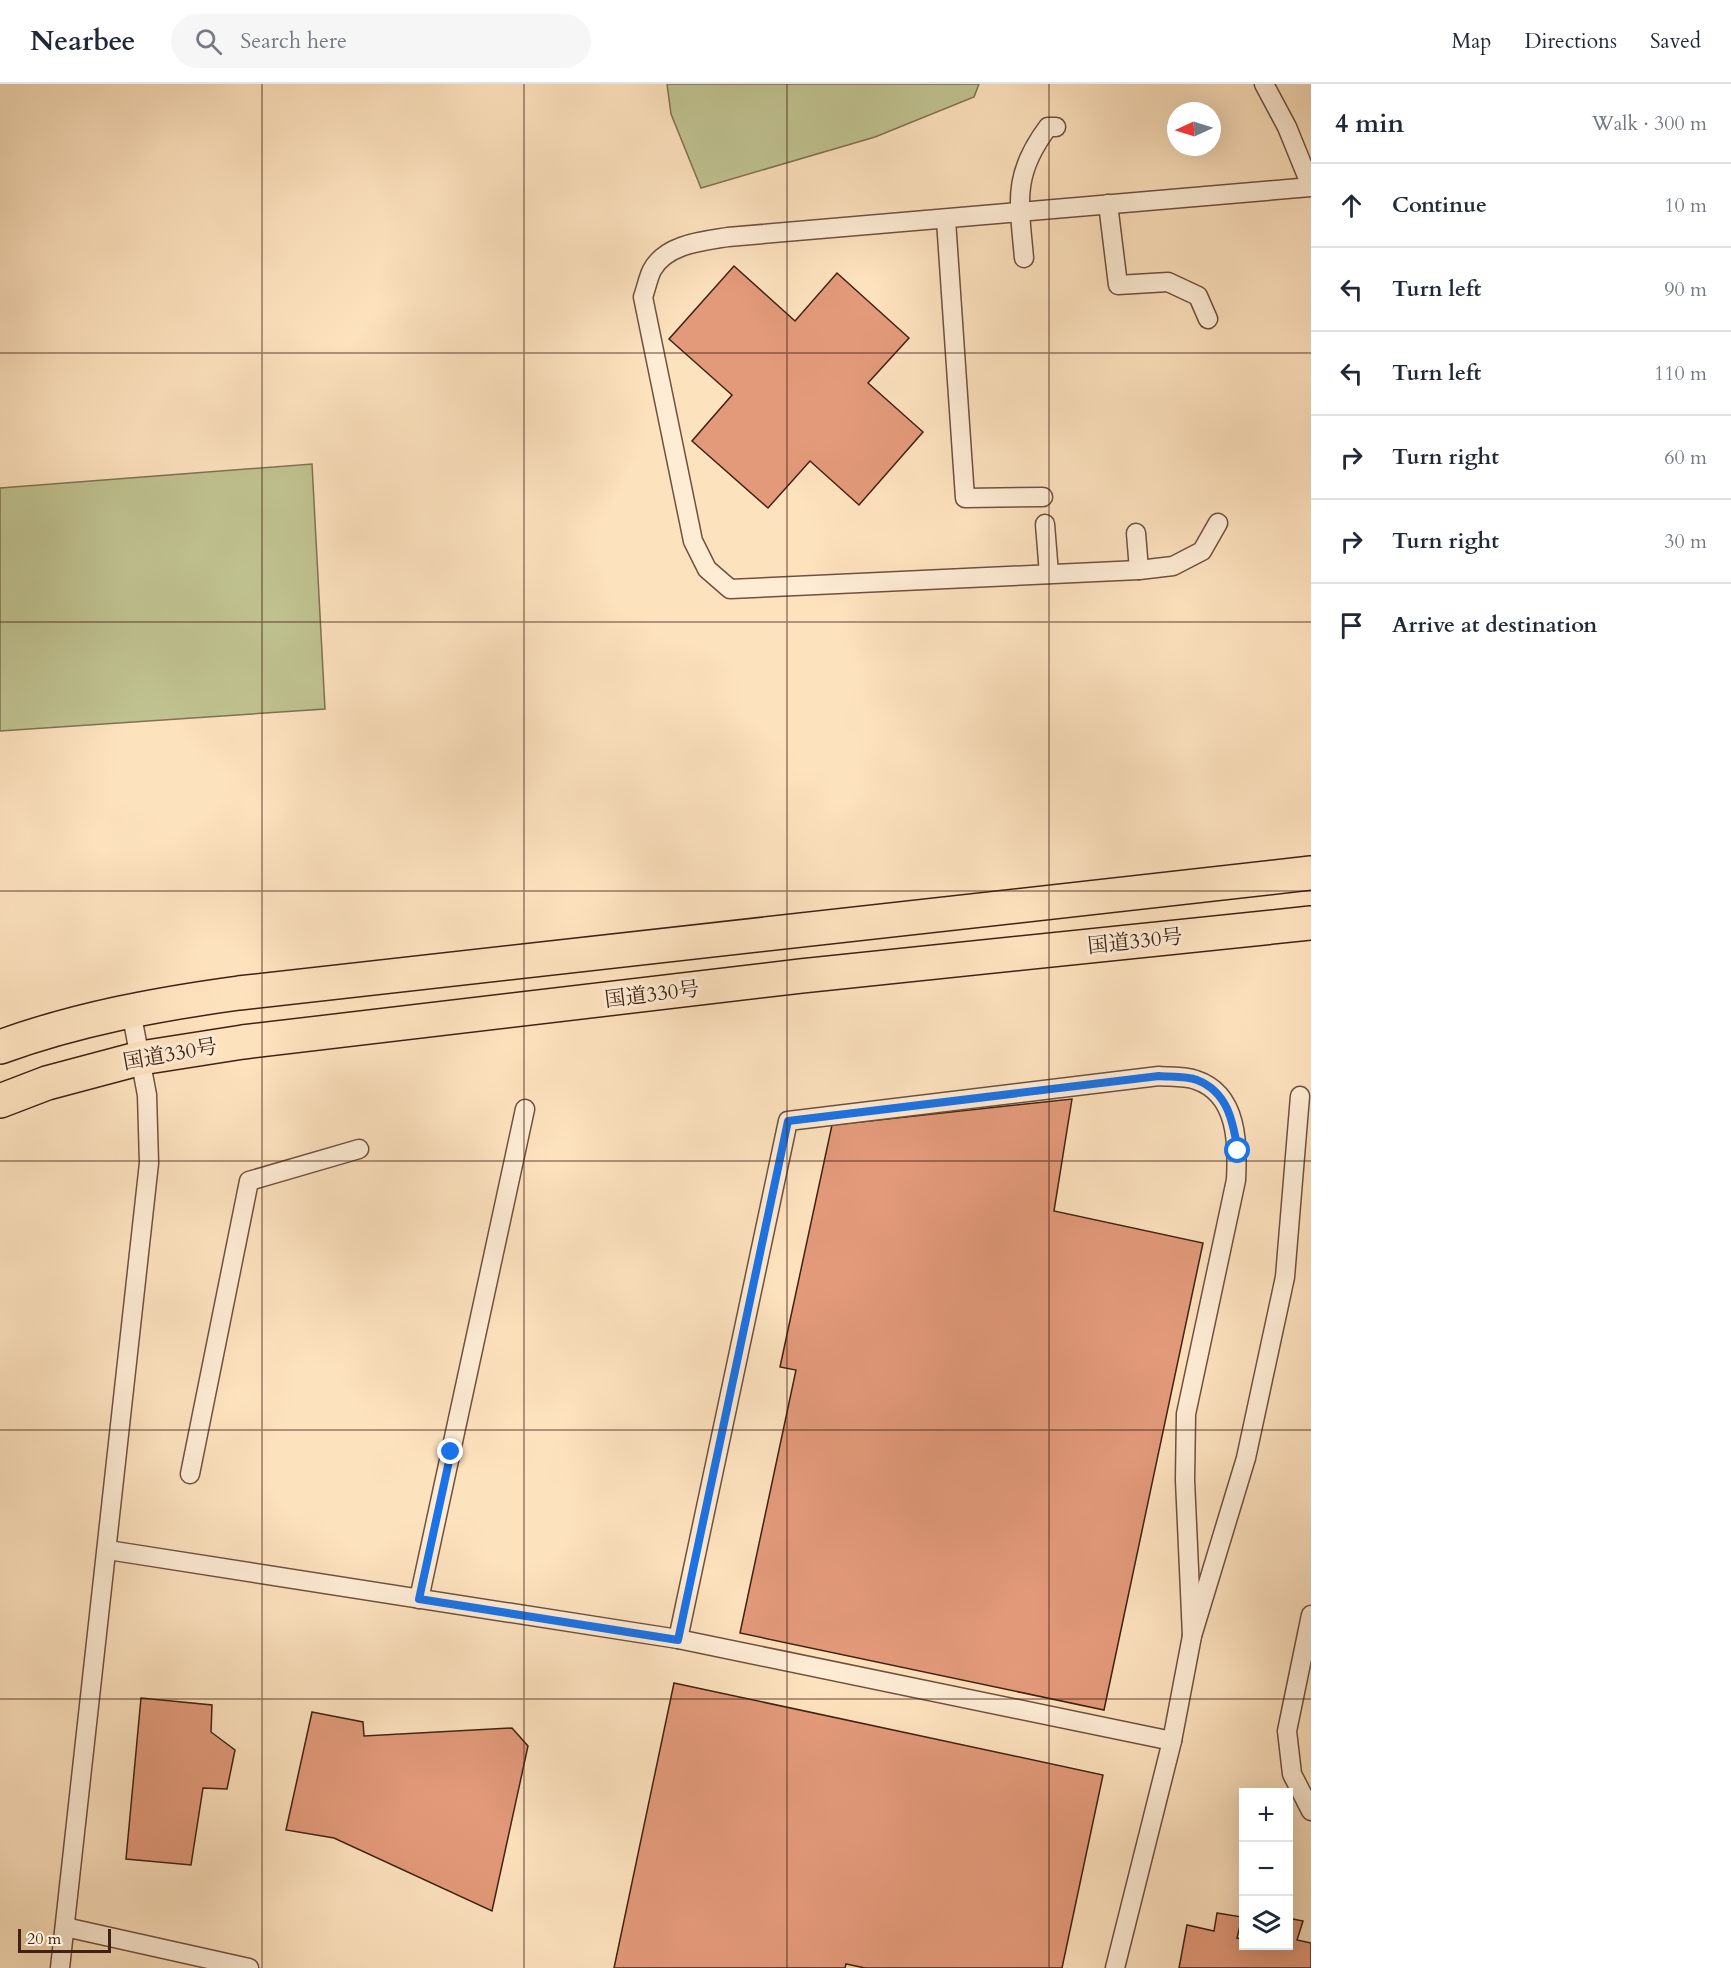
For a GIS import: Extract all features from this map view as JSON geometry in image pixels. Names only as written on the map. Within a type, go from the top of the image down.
[{"type":"highway","points":[[0,1047],[39,1033],[131,1011],[239,993],[1311,873]]},
{"type":"highway","name":"国道330号","points":[[0,1101],[47,1083],[141,1058],[243,1042],[801,976],[1311,923]]},
{"type":"lane","points":[[1218,523],[1202,551],[1173,566],[1139,570],[730,589],[707,569],[693,541],[643,297],[652,269],[669,253],[697,242],[728,237],[946,220],[1311,186],[1287,127],[1264,84]]},
{"type":"lane","points":[[1024,258],[1020,180],[1035,144],[1048,127],[1056,128]]},
{"type":"lane","points":[[1108,204],[1118,285],[1168,282],[1198,296],[1208,319]]},
{"type":"lane","points":[[946,220],[965,498],[1043,496]]},
{"type":"lane","points":[[1045,524],[1049,574]]},
{"type":"lane","points":[[1136,533],[1139,570]]},
{"type":"lane","points":[[60,1968],[108,1550],[149,1162],[147,1095],[131,1011]]},
{"type":"lane","points":[[678,1640],[788,1121],[1159,1076],[1196,1080],[1219,1095],[1232,1114],[1238,1151],[1236,1180],[1186,1414],[1185,1480],[1192,1636]]},
{"type":"lane","points":[[1115,1968],[1172,1741],[1192,1636],[1246,1458],[1285,1277],[1300,1096]]},
{"type":"lane","points":[[419,1599],[525,1110]]},
{"type":"lane","points":[[190,1474],[249,1181],[359,1149]]},
{"type":"lane","points":[[108,1550],[678,1640],[1172,1741]]},
{"type":"lane","points":[[1311,1616],[1287,1731],[1292,1774],[1311,1812]]},
{"type":"lane","points":[[65,1927],[249,1968]]},
{"type":"green space","points":[[667,84],[979,84],[974,97],[875,137],[701,188],[671,114]]},
{"type":"green space","points":[[312,464],[325,709],[0,731],[0,488]]},
{"type":"building","points":[[734,266],[795,321],[837,273],[909,338],[868,383],[923,432],[859,505],[810,461],[768,508],[692,441],[732,395],[669,339]]},
{"type":"building","points":[[1072,1099],[1054,1211],[1203,1243],[1104,1710],[740,1633],[796,1370],[780,1367],[832,1125]]},
{"type":"building","points":[[674,1683],[1103,1775],[1062,1968],[865,1968],[846,1964],[845,1968],[614,1968]]},
{"type":"building","points":[[141,1698],[212,1705],[211,1732],[235,1750],[227,1789],[203,1788],[191,1865],[126,1859]]},
{"type":"building","points":[[312,1712],[363,1722],[364,1736],[512,1728],[528,1746],[492,1911],[334,1838],[286,1830]]},
{"type":"building","points":[[1217,1913],[1239,1917],[1237,1938],[1239,1938],[1239,1950],[1293,1950],[1293,1919],[1303,1921],[1297,1940],[1311,1943],[1311,1968],[1179,1968],[1187,1925],[1214,1931]]},
{"type":"route","points":[[451,1452],[419,1599],[678,1640],[788,1121],[1159,1076],[1196,1080],[1219,1095],[1232,1114],[1238,1151]]}]
